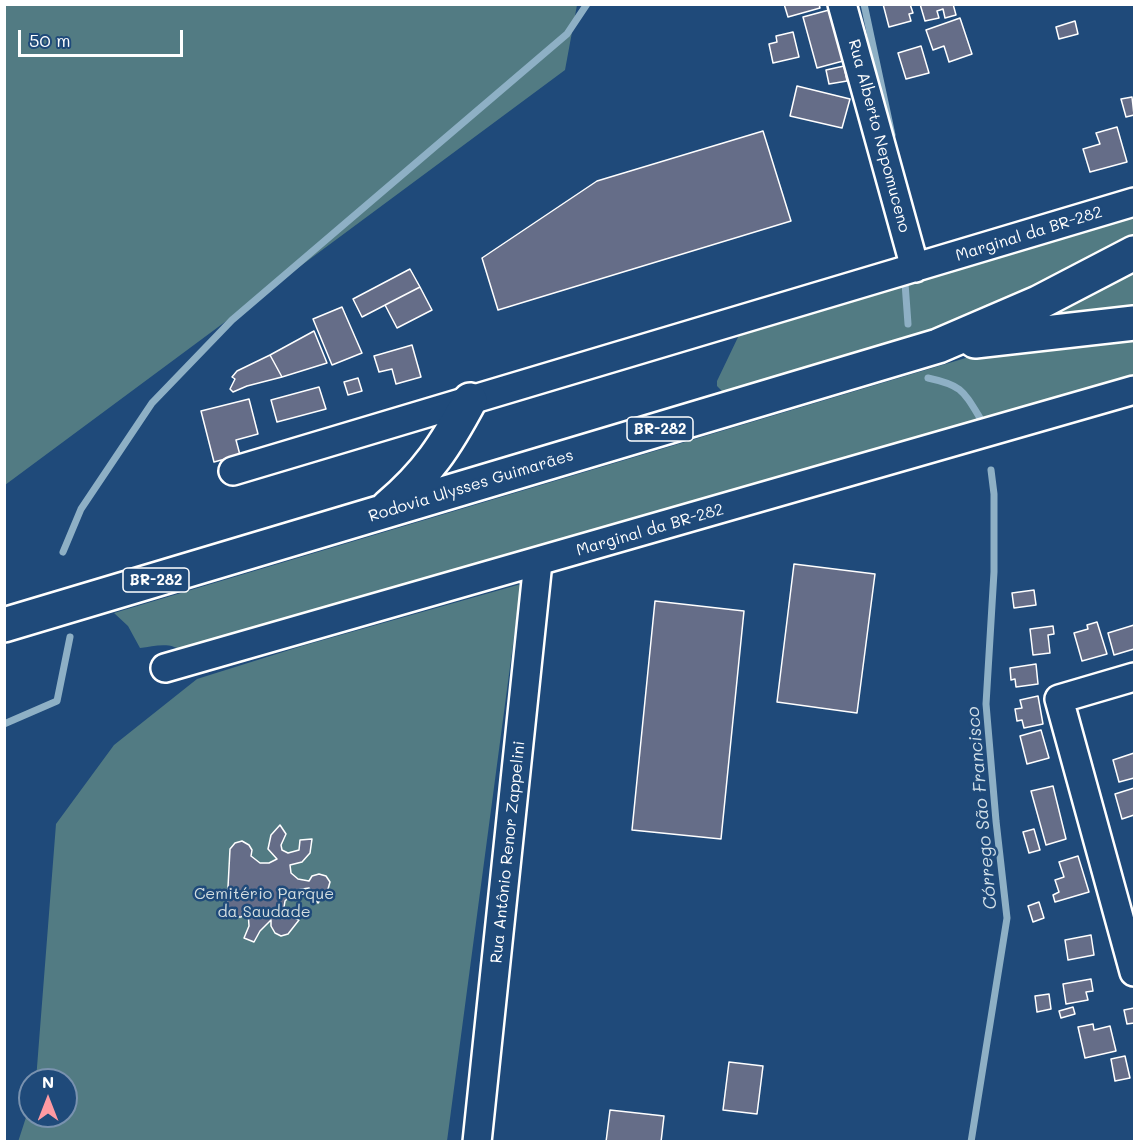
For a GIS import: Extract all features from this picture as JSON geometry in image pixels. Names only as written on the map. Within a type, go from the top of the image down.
[{"type":"highway","name":"Rodovia Ulysses Guimarães","points":[[4,625],[938,346],[1038,303],[1134,253]]},
{"type":"highway","name":"Rodovia Ulysses Guimarães","points":[[938,346],[1134,323]]},
{"type":"highway","points":[[382,512],[411,488],[432,464],[450,439],[470,400]]},
{"type":"street","name":"Rua Alberto Nepomuceno","points":[[842,4],[915,268]]},
{"type":"street","name":"Marginal da BR-282","points":[[233,471],[1134,202]]},
{"type":"street","name":"Marginal da BR-282","points":[[165,668],[1134,390]]},
{"type":"street","name":"Rua Antônio Renor Zappelini","points":[[477,1142],[538,562]]},
{"type":"street","points":[[1134,677],[1059,699],[1134,972]]},
{"type":"green space","points":[[5,4],[577,5],[565,70],[5,485]]},
{"type":"green space","points":[[1134,203],[1134,243],[1025,301],[732,393],[724,393],[717,386],[717,381],[740,333]]},
{"type":"green space","points":[[1134,263],[1134,318],[994,335]]},
{"type":"green space","points":[[1134,336],[1134,377],[185,653],[169,646],[140,648],[128,626],[114,613],[989,351]]},
{"type":"green space","name":"Cemitério Parque da Saudade","points":[[521,584],[447,1141],[18,1142],[23,1128],[78,1128],[78,1068],[37,1068],[56,824],[114,745],[197,679],[302,646]]},
{"type":"building","points":[[784,4],[819,4],[820,8],[788,17]]},
{"type":"building","points":[[883,4],[910,4],[913,13],[909,14],[911,21],[889,27]]},
{"type":"building","points":[[920,4],[953,4],[956,15],[945,18],[943,9],[937,11],[939,18],[925,21]]},
{"type":"building","points":[[829,10],[843,61],[817,68],[803,17]]},
{"type":"building","points":[[960,18],[972,54],[949,62],[944,46],[933,50],[926,30]]},
{"type":"building","points":[[1075,21],[1078,34],[1059,39],[1056,27]]},
{"type":"building","points":[[793,32],[799,57],[773,63],[769,44],[777,42],[776,36]]},
{"type":"building","points":[[921,46],[929,73],[906,79],[898,53]]},
{"type":"building","points":[[844,66],[847,81],[829,84],[826,70]]},
{"type":"building","points":[[797,86],[850,99],[842,128],[790,116]]},
{"type":"building","points":[[1132,97],[1134,115],[1126,117],[1121,99]]},
{"type":"building","points":[[1117,127],[1127,162],[1090,172],[1083,149],[1100,144],[1096,133]]},
{"type":"building","points":[[763,131],[791,221],[498,310],[482,258],[597,181]]},
{"type":"building","points":[[410,269],[420,287],[362,317],[353,299]]},
{"type":"building","points":[[420,287],[432,310],[397,328],[385,305]]},
{"type":"building","points":[[342,307],[362,353],[332,365],[313,319]]},
{"type":"building","points":[[314,331],[327,363],[282,377],[270,355]]},
{"type":"building","points":[[412,345],[421,377],[396,384],[392,369],[379,372],[374,356]]},
{"type":"building","points":[[270,355],[282,377],[233,392],[230,389],[235,379],[232,377],[237,371]]},
{"type":"building","points":[[358,378],[362,391],[348,395],[344,382]]},
{"type":"building","points":[[319,387],[326,409],[277,422],[271,400]]},
{"type":"building","points":[[249,399],[258,434],[236,440],[240,455],[214,462],[201,411]]},
{"type":"building","points":[[794,564],[875,574],[857,713],[777,702]]},
{"type":"building","points":[[1034,590],[1036,605],[1014,608],[1012,593]]},
{"type":"building","points":[[655,601],[744,611],[721,839],[632,830]]},
{"type":"building","points":[[1097,622],[1107,654],[1082,661],[1074,633],[1088,629],[1087,625]]},
{"type":"building","points":[[1134,625],[1134,649],[1114,655],[1108,633]]},
{"type":"building","points":[[1053,626],[1054,634],[1048,635],[1050,653],[1033,655],[1030,629]]},
{"type":"building","points":[[1036,664],[1038,684],[1016,687],[1015,679],[1011,680],[1010,668]]},
{"type":"building","points":[[1038,696],[1043,724],[1024,728],[1022,720],[1017,721],[1015,709],[1022,708],[1020,700]]},
{"type":"building","points":[[1041,730],[1049,758],[1027,764],[1020,736]]},
{"type":"building","points":[[1134,753],[1134,778],[1119,782],[1113,760]]},
{"type":"building","points":[[1053,786],[1066,839],[1046,845],[1031,791]]},
{"type":"building","points":[[1134,788],[1134,815],[1122,819],[1115,794]]},
{"type":"building","points":[[280,825],[286,834],[281,845],[282,850],[288,853],[299,850],[300,840],[312,839],[310,853],[302,862],[290,865],[291,873],[298,879],[309,881],[312,876],[319,874],[326,876],[330,882],[318,903],[309,888],[296,890],[285,901],[283,913],[299,920],[288,934],[281,936],[275,933],[271,920],[260,931],[254,942],[244,938],[249,926],[248,911],[241,917],[237,917],[230,913],[227,906],[230,849],[235,843],[242,841],[252,850],[251,856],[260,863],[269,863],[277,859],[268,849],[271,835]]},
{"type":"building","points":[[1034,829],[1040,850],[1029,853],[1023,832]]},
{"type":"building","points":[[1078,856],[1089,892],[1055,902],[1053,895],[1059,892],[1055,880],[1064,877],[1059,862]]},
{"type":"building","points":[[1039,902],[1044,918],[1033,922],[1028,906]]},
{"type":"building","points":[[1091,935],[1094,955],[1068,960],[1065,940]]},
{"type":"building","points":[[1091,979],[1093,991],[1086,992],[1088,1000],[1066,1004],[1063,984]]},
{"type":"building","points":[[1049,994],[1051,1009],[1037,1012],[1035,996]]},
{"type":"building","points":[[1073,1007],[1075,1014],[1061,1018],[1059,1011]]},
{"type":"building","points":[[1134,1008],[1134,1023],[1127,1024],[1124,1010]]},
{"type":"building","points":[[1093,1024],[1094,1030],[1110,1026],[1116,1051],[1085,1058],[1078,1027]]},
{"type":"building","points":[[1125,1056],[1130,1078],[1115,1081],[1111,1059]]},
{"type":"building","points":[[729,1062],[763,1066],[757,1114],[723,1110]]},
{"type":"building","points":[[610,1110],[664,1116],[661,1142],[606,1142]]},
{"type":"waterway","points":[[63,552],[81,509],[152,403],[232,320],[567,34],[587,4]]},
{"type":"waterway","name":"Córrego São Francisco","points":[[864,4],[892,135]]},
{"type":"waterway","name":"Córrego São Francisco","points":[[905,283],[908,324]]},
{"type":"waterway","name":"Córrego São Francisco","points":[[928,378],[948,383],[960,390],[980,418]]},
{"type":"waterway","name":"Córrego São Francisco","points":[[971,1142],[1007,918],[986,704],[994,572],[994,494],[991,470]]},
{"type":"waterway","points":[[4,724],[57,701],[70,637]]}]
